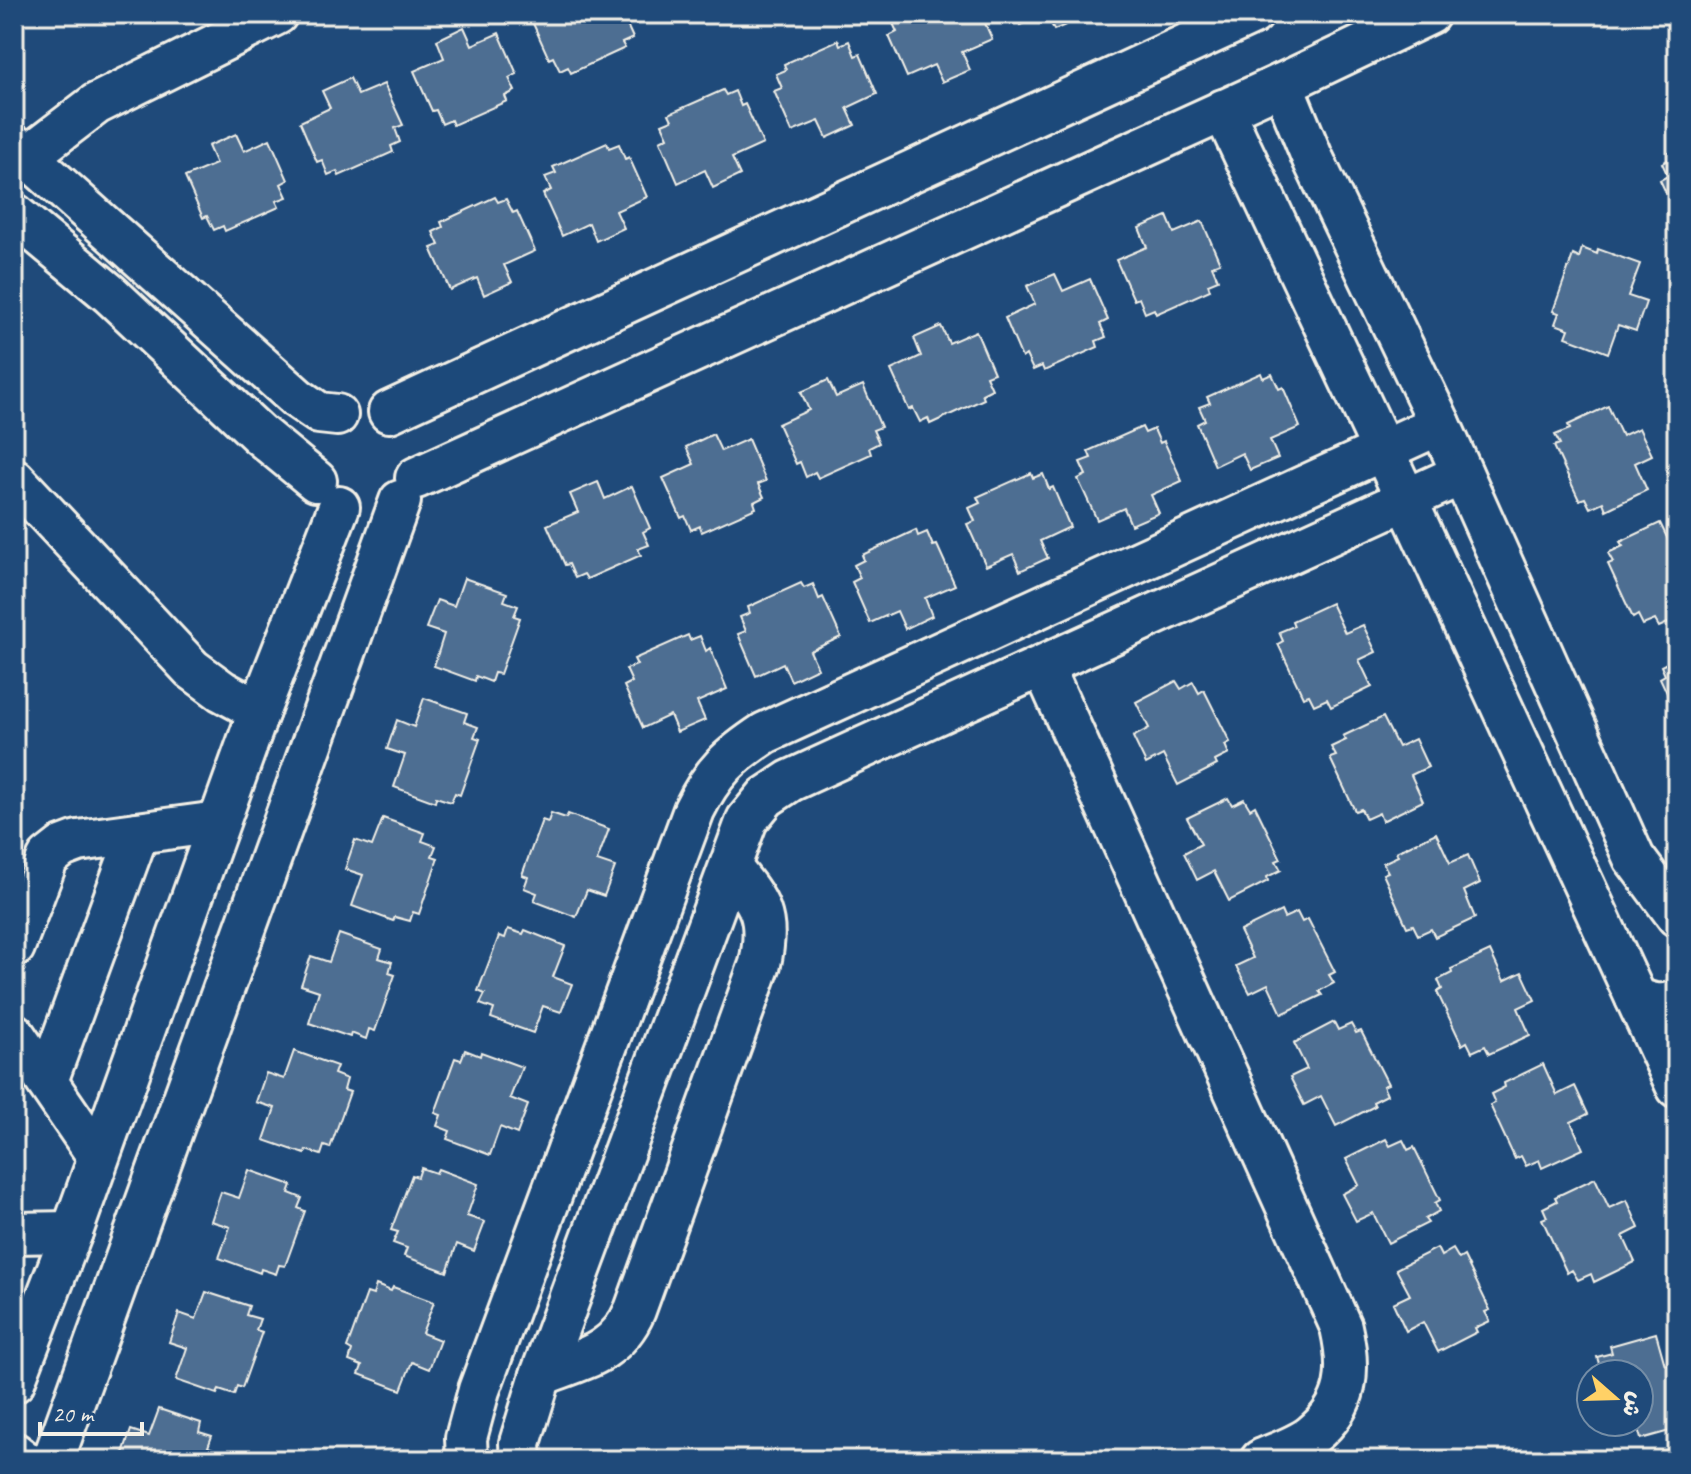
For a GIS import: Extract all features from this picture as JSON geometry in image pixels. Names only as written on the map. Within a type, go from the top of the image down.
[{"type":"street","points":[[53,1460],[418,460],[415,440],[404,424],[389,412],[363,407],[337,415],[319,413],[297,398],[21,151],[96,104],[277,14]]},
{"type":"street","points":[[389,412],[1253,14]]},
{"type":"street","points":[[14,214],[110,294],[259,434],[328,494],[354,513],[371,514],[387,509],[408,490],[1429,14]]},
{"type":"street","points":[[1282,84],[1312,157],[1440,424],[1634,858],[1671,906]]},
{"type":"street","points":[[1223,110],[1677,1087]]},
{"type":"street","points":[[14,1382],[72,1232],[97,1155],[259,711],[328,494],[312,463],[314,444],[323,427],[337,415]]},
{"type":"street","points":[[467,1460],[466,1438],[479,1390],[694,810],[705,786],[730,757],[765,733],[1440,424]]},
{"type":"street","points":[[521,1460],[520,1443],[541,1375],[747,820],[766,797],[790,781],[1462,474]]},
{"type":"street","points":[[14,479],[192,669],[222,691],[259,711]]},
{"type":"street","points":[[1043,666],[1341,1327],[1348,1357],[1345,1387],[1332,1415],[1310,1437],[1261,1460]]},
{"type":"street","points":[[14,947],[48,858],[62,847],[78,841],[218,822]]},
{"type":"street","points":[[47,1081],[138,833]]},
{"type":"street","points":[[541,1375],[613,1344],[627,1329],[635,1310],[760,964],[765,941],[763,918],[755,896],[730,867]]},
{"type":"street","points":[[1604,928],[1620,902],[1634,894],[1649,892],[1671,906]]},
{"type":"street","points":[[1636,998],[1652,1004],[1668,1005],[1677,1001]]},
{"type":"street","points":[[14,1034],[97,1155]]},
{"type":"street","points":[[582,1111],[632,1130]]},
{"type":"street","points":[[14,1233],[72,1232]]},
{"type":"street","points":[[14,1453],[23,1460]]},
{"type":"building","points":[[542,14],[631,14],[634,22],[627,25],[633,38],[622,43],[625,48],[571,73],[568,67],[560,71],[553,57],[549,59],[531,19]]},
{"type":"building","points":[[901,14],[981,14],[992,39],[962,52],[970,70],[942,82],[934,65],[907,77],[889,36],[897,32],[891,19]]},
{"type":"building","points":[[1015,14],[1045,14],[1020,25]]},
{"type":"building","points":[[1047,14],[1080,14],[1082,18],[1054,30]]},
{"type":"building","points":[[464,27],[472,45],[499,33],[517,74],[509,78],[515,91],[505,96],[507,101],[453,125],[451,120],[442,124],[436,110],[432,111],[414,71],[444,58],[437,40]]},
{"type":"building","points":[[838,40],[840,45],[849,41],[855,56],[860,54],[877,94],[847,108],[855,125],[827,138],[819,121],[792,132],[774,91],[782,88],[776,74],[786,70],[784,64]]},
{"type":"building","points":[[350,78],[358,95],[384,84],[403,125],[395,128],[400,142],[391,146],[393,152],[339,176],[337,171],[328,175],[322,160],[317,162],[300,122],[330,108],[322,91]]},
{"type":"building","points":[[723,90],[726,95],[735,91],[741,106],[745,104],[763,144],[732,158],[740,175],[713,188],[705,170],[678,183],[660,141],[668,137],[662,124],[672,120],[669,114]]},
{"type":"building","points":[[236,134],[244,151],[270,139],[288,180],[281,184],[287,197],[276,201],[279,207],[225,231],[223,226],[214,230],[207,216],[203,218],[185,177],[216,164],[208,146]]},
{"type":"building","points":[[607,143],[609,148],[619,144],[625,159],[629,157],[647,197],[616,211],[624,228],[596,241],[589,223],[562,236],[543,194],[551,190],[545,177],[556,173],[553,167]]},
{"type":"building","points":[[1677,149],[1677,216],[1660,180],[1668,176],[1662,163],[1672,158],[1669,153]]},
{"type":"building","points":[[495,197],[498,202],[506,199],[513,213],[517,211],[535,251],[504,265],[512,282],[484,295],[477,278],[450,290],[431,248],[439,245],[433,232],[443,227],[441,222]]},
{"type":"building","points":[[1167,216],[1174,233],[1202,221],[1220,263],[1212,266],[1218,280],[1208,284],[1210,290],[1156,314],[1154,309],[1145,313],[1139,298],[1134,300],[1116,260],[1147,247],[1139,228]]},
{"type":"building","points":[[1582,248],[1597,254],[1598,249],[1640,264],[1628,296],[1646,302],[1636,331],[1618,325],[1608,353],[1566,337],[1569,329],[1555,324],[1559,313],[1553,311],[1573,255],[1579,258]]},
{"type":"building","points":[[1055,274],[1063,291],[1090,279],[1108,320],[1100,324],[1106,337],[1096,341],[1098,347],[1044,371],[1042,366],[1033,370],[1026,355],[1022,358],[1005,318],[1035,304],[1027,286]]},
{"type":"building","points":[[941,326],[949,343],[976,331],[994,373],[986,376],[992,389],[982,394],[984,399],[930,424],[928,418],[920,422],[913,408],[909,410],[891,370],[921,356],[914,338]]},
{"type":"building","points":[[1261,373],[1263,378],[1272,374],[1279,389],[1283,387],[1300,427],[1270,440],[1278,458],[1250,470],[1242,453],[1215,466],[1197,424],[1205,420],[1199,407],[1210,403],[1207,397]]},
{"type":"building","points":[[828,380],[836,397],[863,385],[881,427],[873,430],[879,443],[869,448],[871,454],[818,478],[815,472],[806,477],[800,462],[796,464],[778,424],[809,410],[801,392]]},
{"type":"building","points":[[1608,406],[1622,436],[1639,428],[1652,455],[1635,463],[1647,490],[1606,510],[1603,502],[1590,508],[1585,498],[1579,500],[1554,446],[1560,444],[1555,435],[1570,429],[1568,425]]},
{"type":"building","points":[[1142,427],[1145,433],[1154,429],[1160,443],[1164,441],[1182,481],[1151,495],[1159,513],[1131,525],[1124,508],[1097,520],[1078,479],[1086,475],[1080,462],[1091,458],[1088,451]]},
{"type":"building","points":[[713,434],[721,451],[748,439],[766,481],[758,484],[764,497],[754,502],[756,508],[702,532],[700,526],[691,530],[685,516],[681,518],[663,478],[694,464],[686,447]]},
{"type":"building","points":[[1031,473],[1033,478],[1043,474],[1049,489],[1053,487],[1070,527],[1040,541],[1048,558],[1020,571],[1013,554],[986,566],[967,524],[975,521],[969,508],[980,503],[977,497]]},
{"type":"building","points":[[598,482],[605,499],[632,486],[650,528],[643,532],[649,545],[638,549],[641,555],[587,579],[584,574],[575,578],[569,564],[565,565],[547,525],[578,512],[570,494]]},
{"type":"building","points":[[1660,523],[1677,553],[1677,619],[1659,627],[1655,620],[1643,625],[1638,615],[1633,618],[1608,564],[1613,562],[1608,553],[1623,546],[1620,542]]},
{"type":"building","points":[[916,530],[918,536],[927,532],[933,546],[937,545],[955,585],[925,598],[932,616],[905,629],[897,611],[870,623],[852,582],[860,578],[854,565],[864,560],[862,555]]},
{"type":"building","points":[[464,578],[507,593],[504,601],[518,606],[514,616],[520,618],[500,674],[494,673],[491,682],[476,676],[475,681],[434,666],[444,634],[426,628],[437,600],[454,606]]},
{"type":"building","points":[[801,583],[804,588],[813,584],[819,599],[823,597],[841,637],[810,651],[818,668],[791,681],[783,663],[756,676],[738,634],[746,631],[740,617],[750,613],[748,607]]},
{"type":"building","points":[[1331,603],[1345,633],[1363,625],[1376,652],[1359,660],[1372,687],[1331,707],[1327,699],[1314,705],[1309,695],[1303,697],[1278,644],[1283,641],[1279,632],[1294,626],[1292,621]]},
{"type":"building","points":[[688,635],[690,640],[700,636],[706,651],[710,648],[727,689],[697,702],[705,720],[677,732],[670,715],[643,728],[624,686],[632,682],[626,669],[637,665],[634,659]]},
{"type":"building","points":[[1677,654],[1677,714],[1660,678],[1665,675],[1661,666],[1675,659],[1673,655]]},
{"type":"building","points":[[1176,681],[1181,689],[1193,682],[1199,693],[1204,690],[1230,742],[1225,745],[1229,754],[1215,761],[1217,765],[1178,785],[1163,755],[1146,764],[1133,737],[1149,728],[1136,702]]},
{"type":"building","points":[[424,698],[467,713],[464,722],[478,727],[474,737],[480,739],[460,795],[455,793],[451,802],[436,797],[435,802],[394,787],[405,755],[387,749],[397,720],[414,727]]},
{"type":"building","points":[[1383,717],[1398,747],[1415,739],[1428,767],[1411,775],[1423,801],[1382,821],[1379,813],[1366,819],[1361,809],[1355,811],[1330,758],[1336,756],[1331,747],[1346,740],[1343,736]]},
{"type":"building","points":[[1228,798],[1232,805],[1244,799],[1250,809],[1255,806],[1281,859],[1276,861],[1281,870],[1267,877],[1268,881],[1229,901],[1214,871],[1197,880],[1184,853],[1201,844],[1187,818]]},
{"type":"building","points":[[551,813],[566,818],[568,814],[609,829],[597,861],[615,867],[604,896],[587,890],[576,917],[534,901],[537,893],[524,888],[528,877],[522,875],[542,820],[548,822]]},
{"type":"building","points":[[383,818],[425,833],[422,841],[436,846],[432,856],[438,858],[419,914],[413,912],[410,921],[395,917],[393,921],[352,906],[363,875],[345,869],[355,840],[372,846]]},
{"type":"building","points":[[1436,833],[1450,863],[1468,855],[1480,883],[1464,891],[1475,918],[1435,937],[1431,929],[1418,935],[1413,925],[1407,927],[1383,874],[1388,872],[1383,863],[1398,856],[1396,852]]},
{"type":"building","points":[[1281,911],[1284,918],[1297,912],[1302,922],[1308,919],[1335,972],[1329,975],[1334,983],[1319,991],[1322,995],[1282,1014],[1268,984],[1250,993],[1236,966],[1253,958],[1240,931]]},
{"type":"building","points":[[508,929],[523,934],[525,930],[565,946],[553,977],[572,984],[561,1012],[543,1006],[533,1033],[491,1018],[494,1009],[480,1004],[485,994],[478,991],[499,936],[505,938]]},
{"type":"building","points":[[339,934],[382,949],[379,958],[392,962],[389,973],[395,975],[375,1031],[369,1029],[366,1039],[309,1023],[319,991],[301,985],[311,956],[329,962]]},
{"type":"building","points":[[1490,951],[1504,981],[1522,972],[1535,1000],[1518,1008],[1530,1035],[1489,1054],[1485,1046],[1472,1052],[1467,1042],[1462,1045],[1437,992],[1442,989],[1438,980],[1452,973],[1451,969]]},
{"type":"building","points":[[1334,1022],[1338,1030],[1351,1024],[1356,1033],[1361,1031],[1388,1084],[1383,1086],[1387,1095],[1373,1102],[1375,1106],[1336,1126],[1321,1096],[1304,1105],[1290,1077],[1307,1069],[1294,1043]]},
{"type":"building","points":[[465,1050],[480,1056],[481,1052],[522,1067],[510,1098],[528,1105],[517,1134],[500,1127],[490,1155],[447,1139],[450,1131],[437,1126],[441,1115],[435,1113],[455,1058],[461,1060]]},
{"type":"building","points":[[294,1051],[337,1066],[334,1074],[347,1079],[344,1090],[350,1092],[330,1148],[324,1146],[321,1155],[306,1150],[305,1154],[264,1140],[275,1108],[256,1102],[266,1073],[284,1079]]},
{"type":"building","points":[[1543,1064],[1557,1095],[1575,1086],[1588,1114],[1571,1122],[1583,1149],[1542,1168],[1539,1160],[1526,1166],[1521,1156],[1515,1159],[1490,1105],[1495,1103],[1491,1094],[1505,1087],[1504,1083]]},
{"type":"building","points":[[1386,1139],[1390,1146],[1403,1140],[1408,1150],[1414,1147],[1440,1200],[1435,1203],[1439,1211],[1425,1219],[1428,1223],[1388,1243],[1373,1213],[1356,1221],[1342,1194],[1359,1185],[1346,1159]]},
{"type":"building","points":[[421,1168],[436,1173],[438,1169],[478,1184],[467,1216],[485,1222],[474,1251],[457,1244],[447,1272],[404,1256],[407,1248],[393,1243],[398,1232],[391,1230],[412,1175],[418,1177]]},
{"type":"building","points":[[249,1170],[292,1185],[289,1193],[302,1198],[298,1208],[305,1211],[285,1266],[279,1265],[276,1274],[261,1269],[260,1273],[219,1258],[230,1227],[211,1221],[221,1192],[239,1198]]},
{"type":"building","points":[[1595,1178],[1609,1208],[1627,1200],[1639,1228],[1623,1236],[1635,1262],[1594,1282],[1591,1274],[1578,1280],[1572,1270],[1567,1273],[1542,1219],[1547,1217],[1543,1208],[1557,1201],[1555,1197]]},
{"type":"building","points":[[1437,1248],[1441,1256],[1453,1249],[1459,1259],[1464,1256],[1490,1310],[1485,1312],[1490,1321],[1475,1328],[1477,1332],[1438,1352],[1423,1322],[1406,1331],[1393,1303],[1410,1295],[1396,1269]]},
{"type":"building","points":[[376,1285],[391,1291],[393,1287],[434,1302],[422,1333],[440,1340],[429,1369],[412,1362],[401,1390],[359,1374],[362,1366],[349,1361],[352,1351],[347,1348],[367,1293],[373,1295]]},
{"type":"building","points":[[206,1292],[249,1306],[246,1315],[260,1319],[256,1330],[262,1332],[242,1388],[237,1386],[234,1395],[219,1390],[217,1394],[176,1380],[187,1348],[169,1342],[179,1313],[196,1319]]},
{"type":"building","points":[[1656,1333],[1665,1365],[1677,1362],[1677,1392],[1671,1394],[1677,1414],[1677,1429],[1655,1435],[1655,1358],[1597,1358],[1612,1353],[1610,1346]]},
{"type":"building","points":[[159,1409],[201,1423],[199,1432],[212,1436],[208,1447],[214,1449],[210,1460],[121,1459],[131,1430],[149,1436]]}]
